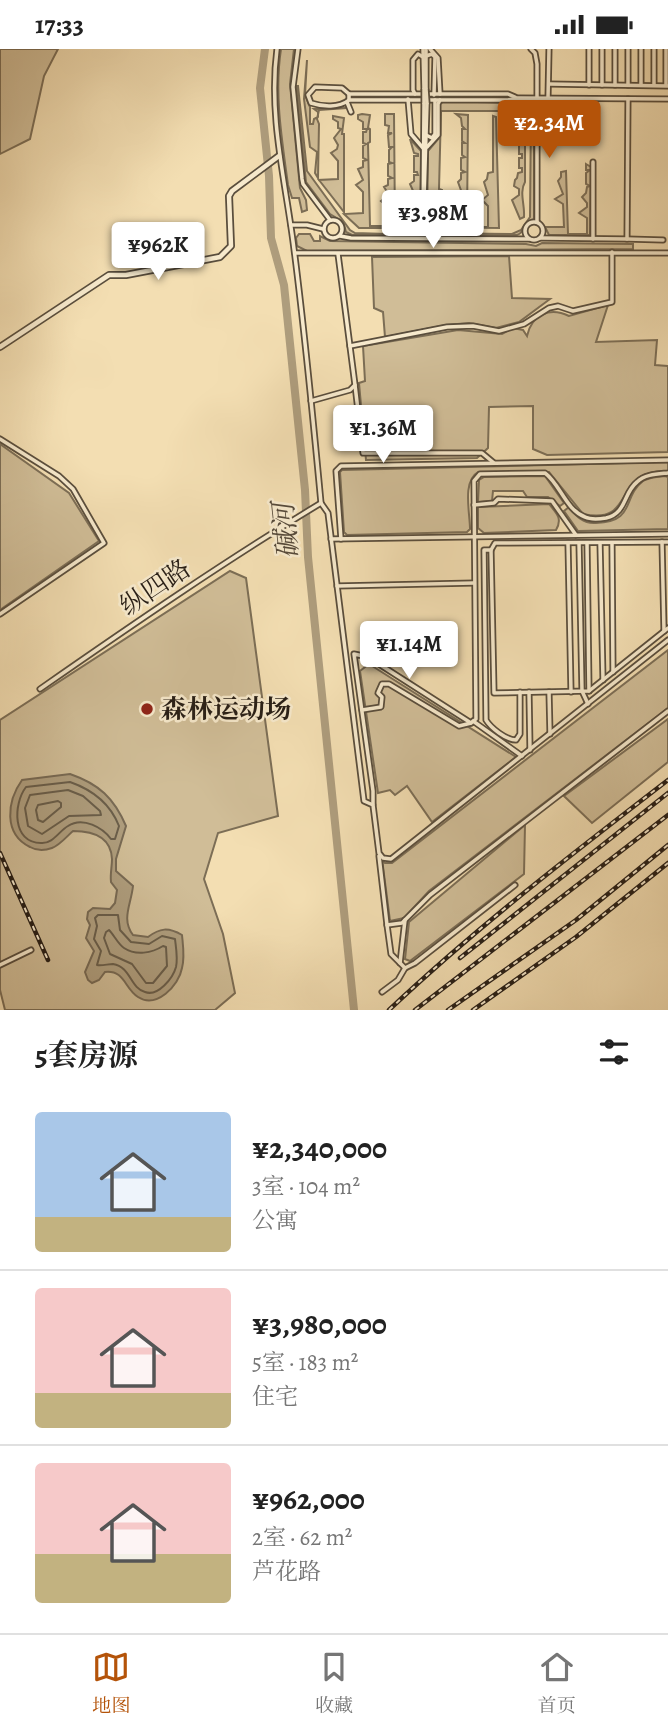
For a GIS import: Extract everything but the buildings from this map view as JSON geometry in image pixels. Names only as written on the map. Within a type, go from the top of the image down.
[{"type":"street","points":[[277,49],[273,78],[279,156],[295,253],[321,503],[326,508],[331,539],[364,801],[373,805]]},
{"type":"street","points":[[298,49],[293,86],[303,184],[330,220],[340,223],[340,236]]},
{"type":"street","points":[[424,49],[425,103],[423,231],[424,149],[411,134],[408,97],[411,59],[424,49]]},
{"type":"street","points":[[424,49],[438,58],[438,92],[441,97]]},
{"type":"street","points":[[531,49],[536,58],[537,222],[542,228],[540,238]]},
{"type":"street","points":[[548,98],[549,49]]},
{"type":"street","points":[[589,49],[589,85]]},
{"type":"street","points":[[602,49],[602,85]]},
{"type":"street","points":[[615,49],[615,85]]},
{"type":"street","points":[[628,49],[628,85]]},
{"type":"street","points":[[641,49],[641,85]]},
{"type":"street","points":[[654,49],[654,85]]},
{"type":"street","points":[[549,84],[667,85],[666,49]]},
{"type":"street","points":[[418,54],[425,57],[432,54],[435,57],[435,134],[432,138],[416,137],[412,130],[415,97],[413,60],[418,54]]},
{"type":"street","points":[[408,97],[348,101],[338,106],[316,105],[311,103],[308,95],[312,89],[318,87],[342,88],[349,94],[408,97],[508,95],[517,98],[668,99]]},
{"type":"street","points":[[349,94],[351,112]]},
{"type":"street","points":[[424,149],[438,135],[438,104],[441,97]]},
{"type":"street","points":[[627,239],[628,99]]},
{"type":"street","points":[[556,112],[575,112]]},
{"type":"street","points":[[0,347],[109,275],[126,275],[220,257],[231,246],[229,196],[279,156]]},
{"type":"street","points":[[593,162],[593,239]]},
{"type":"street","points":[[324,229],[330,220]]},
{"type":"street","points":[[529,239],[527,226],[537,222]]},
{"type":"street","points":[[291,225],[324,229],[329,237],[535,241],[540,238],[663,240]]},
{"type":"street","points":[[295,253],[668,253]]},
{"type":"street","points":[[338,253],[363,453],[482,453],[494,463]]},
{"type":"street","points":[[350,347],[447,327],[473,326],[499,331],[524,324],[549,308],[558,306],[573,311],[612,302],[612,253]]},
{"type":"street","points":[[311,401],[350,390],[355,385]]},
{"type":"street","points":[[0,439],[59,476],[73,489],[104,543],[0,614]]},
{"type":"street","points":[[341,539],[336,471],[341,466],[668,460]]},
{"type":"street","points":[[362,710],[381,707],[379,688],[383,684],[389,684],[459,726],[476,719],[474,481],[480,474],[545,473],[573,508],[584,517],[599,519],[620,512],[635,482],[656,474],[668,473]]},
{"type":"street","points":[[474,505],[494,503],[498,499],[552,501],[576,535]]},
{"type":"street","name":"纵四路","points":[[40,688],[185,589],[321,503]]},
{"type":"street","points":[[331,539],[668,534]]},
{"type":"street","points":[[662,542],[666,629],[589,691],[494,693],[491,550],[495,543],[612,543],[662,542],[668,542]]},
{"type":"street","points":[[568,543],[571,692]]},
{"type":"street","points":[[579,543],[582,691],[588,704]]},
{"type":"street","points":[[587,543],[589,691]]},
{"type":"street","points":[[600,543],[603,680]]},
{"type":"street","points":[[612,543],[613,672]]},
{"type":"street","points":[[491,550],[484,551],[486,720],[510,740],[516,740],[520,734],[520,692]]},
{"type":"street","points":[[337,586],[474,583]]},
{"type":"street","points":[[379,853],[383,858],[391,859],[668,640]]},
{"type":"street","points":[[405,968],[391,954],[354,654],[368,657],[522,756]]},
{"type":"street","points":[[529,692],[530,750]]},
{"type":"street","points":[[549,692],[550,734]]},
{"type":"street","points":[[387,925],[402,923],[430,895],[668,711]]},
{"type":"street","points":[[382,992],[398,979],[405,968],[515,885]]},
{"type":"street","points":[[400,963],[405,920]]},
{"type":"street","points":[[0,965],[30,950]]},
{"type":"shaded area","points":[[0,49],[58,49],[44,76],[30,139],[0,154]]},
{"type":"shaded area","points":[[281,49],[294,49],[290,84],[300,188],[307,210],[302,212],[299,198],[292,198],[283,151],[279,100]]},
{"type":"shaded area","points":[[307,60],[305,95],[310,107],[310,124],[313,124],[317,117],[319,124],[318,178],[315,173],[317,152],[310,147],[304,99]]},
{"type":"shaded area","points":[[296,86],[307,171],[350,230],[355,233],[420,235],[352,235],[346,232],[343,222],[330,214],[306,182]]},
{"type":"shaded area","points":[[444,101],[512,103],[508,111],[441,111],[439,189],[442,190],[442,227],[488,227],[488,206],[482,200],[488,195],[484,182],[488,173],[493,172],[493,116],[496,117],[499,228],[427,227],[428,151],[440,137],[440,104]]},
{"type":"shaded area","points":[[525,101],[522,104],[521,120],[525,120],[525,182],[522,194],[524,217],[520,219],[512,200],[519,195],[519,189],[514,186],[518,173],[522,172],[522,168],[519,168],[522,154],[519,154],[519,144],[522,144],[522,140],[519,139],[519,130],[523,129],[523,122],[520,121],[517,113],[517,102]]},
{"type":"shaded area","points":[[531,110],[534,110],[534,219],[517,235],[426,236],[426,233],[512,234],[521,230],[530,217]]},
{"type":"shaded area","points":[[385,114],[394,114],[395,226],[414,226],[414,205],[407,200],[414,193],[410,184],[414,181],[414,175],[418,175],[414,172],[414,156],[418,154],[414,153],[410,139],[421,151],[418,228],[359,228],[344,214],[363,213],[363,192],[356,185],[363,180],[358,169],[363,167],[363,161],[367,160],[363,158],[363,146],[366,144],[363,143],[363,132],[367,129],[363,129],[363,122],[358,119],[358,115],[370,115],[370,226],[389,226],[389,208],[381,201],[389,195],[384,187],[388,185],[388,179],[392,178],[388,176],[388,164],[392,163],[389,162],[389,150],[392,147],[389,147],[388,135],[392,133],[388,133],[389,126],[385,125]]},
{"type":"shaded area","points":[[456,114],[468,115],[467,221],[462,221],[462,206],[456,200],[462,193],[458,182],[461,173],[465,172],[461,170],[461,158],[465,157],[462,155],[462,143],[465,143],[462,141],[462,129],[465,129],[461,118]]},
{"type":"shaded area","points":[[333,116],[344,118],[344,212],[319,180],[338,179],[338,161],[331,153],[337,149],[334,138],[341,129]]},
{"type":"shaded area","points":[[586,164],[591,167],[590,235],[549,235],[545,227],[564,227],[563,204],[555,199],[563,194],[558,181],[561,172],[566,171],[568,234],[587,234],[587,218],[579,213],[587,207],[582,197],[590,186],[586,184],[586,173],[590,170],[586,170]]},
{"type":"shaded area","points":[[299,234],[310,234],[314,241],[320,241],[320,236],[330,241],[536,246],[542,243],[633,244],[633,249],[307,251],[297,246],[296,238]]},
{"type":"shaded area","points":[[509,256],[512,298],[550,299],[519,322],[496,328],[469,323],[446,325],[385,337],[383,312],[374,308],[372,257]]},
{"type":"shaded area","points":[[608,305],[596,342],[657,340],[655,365],[668,366],[668,452],[547,455],[533,449],[533,406],[489,407],[488,448],[477,458],[366,460],[359,383],[365,381],[363,346],[458,330],[502,334],[513,328],[523,330],[527,336],[533,322],[543,314],[555,312],[569,316]]},
{"type":"shaded area","points":[[0,444],[69,493],[99,541],[0,610]]},
{"type":"shaded area","points":[[668,462],[668,471],[650,473],[638,479],[619,505],[600,516],[583,514],[549,472],[478,472],[473,476],[468,490],[470,529],[467,532],[347,535],[344,532],[342,470]]},
{"type":"shaded area","points":[[545,476],[564,503],[560,506],[548,497],[527,497],[523,491],[493,491],[492,501],[478,502],[479,480],[484,477]]},
{"type":"shaded area","points":[[668,477],[668,529],[578,531],[564,511],[569,507],[587,522],[609,522],[623,513],[632,494],[643,481]]},
{"type":"shaded area","points":[[549,504],[559,519],[556,530],[484,533],[478,528],[478,507]]},
{"type":"shaded area","points":[[230,571],[246,578],[278,816],[218,833],[204,879],[223,934],[235,993],[215,1010],[5,1010],[0,990],[0,720]]},
{"type":"shaded area","points":[[668,650],[668,708],[429,891],[404,918],[390,921],[382,859],[385,863],[392,863]]},
{"type":"shaded area","points":[[369,664],[516,757],[432,822],[407,786],[395,795],[390,790],[378,793],[360,671]]},
{"type":"shaded area","points":[[668,719],[668,762],[592,823],[564,796]]},
{"type":"shaded area","points":[[525,825],[524,874],[410,961],[405,959],[409,922]]},
{"type":"water","points":[[70,774],[89,782],[104,793],[116,807],[126,826],[116,859],[116,871],[133,886],[127,917],[133,935],[148,937],[164,930],[182,935],[184,951],[180,975],[172,988],[159,998],[145,1000],[138,997],[121,977],[112,972],[105,972],[99,980],[92,983],[85,972],[94,951],[86,938],[90,925],[88,912],[93,908],[110,909],[115,903],[117,890],[111,882],[111,851],[104,840],[87,832],[73,831],[55,847],[38,850],[21,841],[15,834],[10,817],[11,807],[22,780]]},
{"type":"waterway","name":"碱河","points":[[265,49],[260,88],[269,176],[271,238],[284,285],[305,490],[308,557],[354,1010]]},
{"type":"railway","points":[[389,1010],[491,920],[668,780]]},
{"type":"railway","points":[[460,958],[668,793]]},
{"type":"railway","points":[[415,1010],[668,815]]},
{"type":"railway","points":[[448,1010],[576,920],[668,845]]},
{"type":"railway","points":[[0,853],[48,960]]},
{"type":"railway","points":[[473,1010],[576,937],[668,863]]},
{"type":"place","name":"森林运动场","points":[[147,709]]}]
